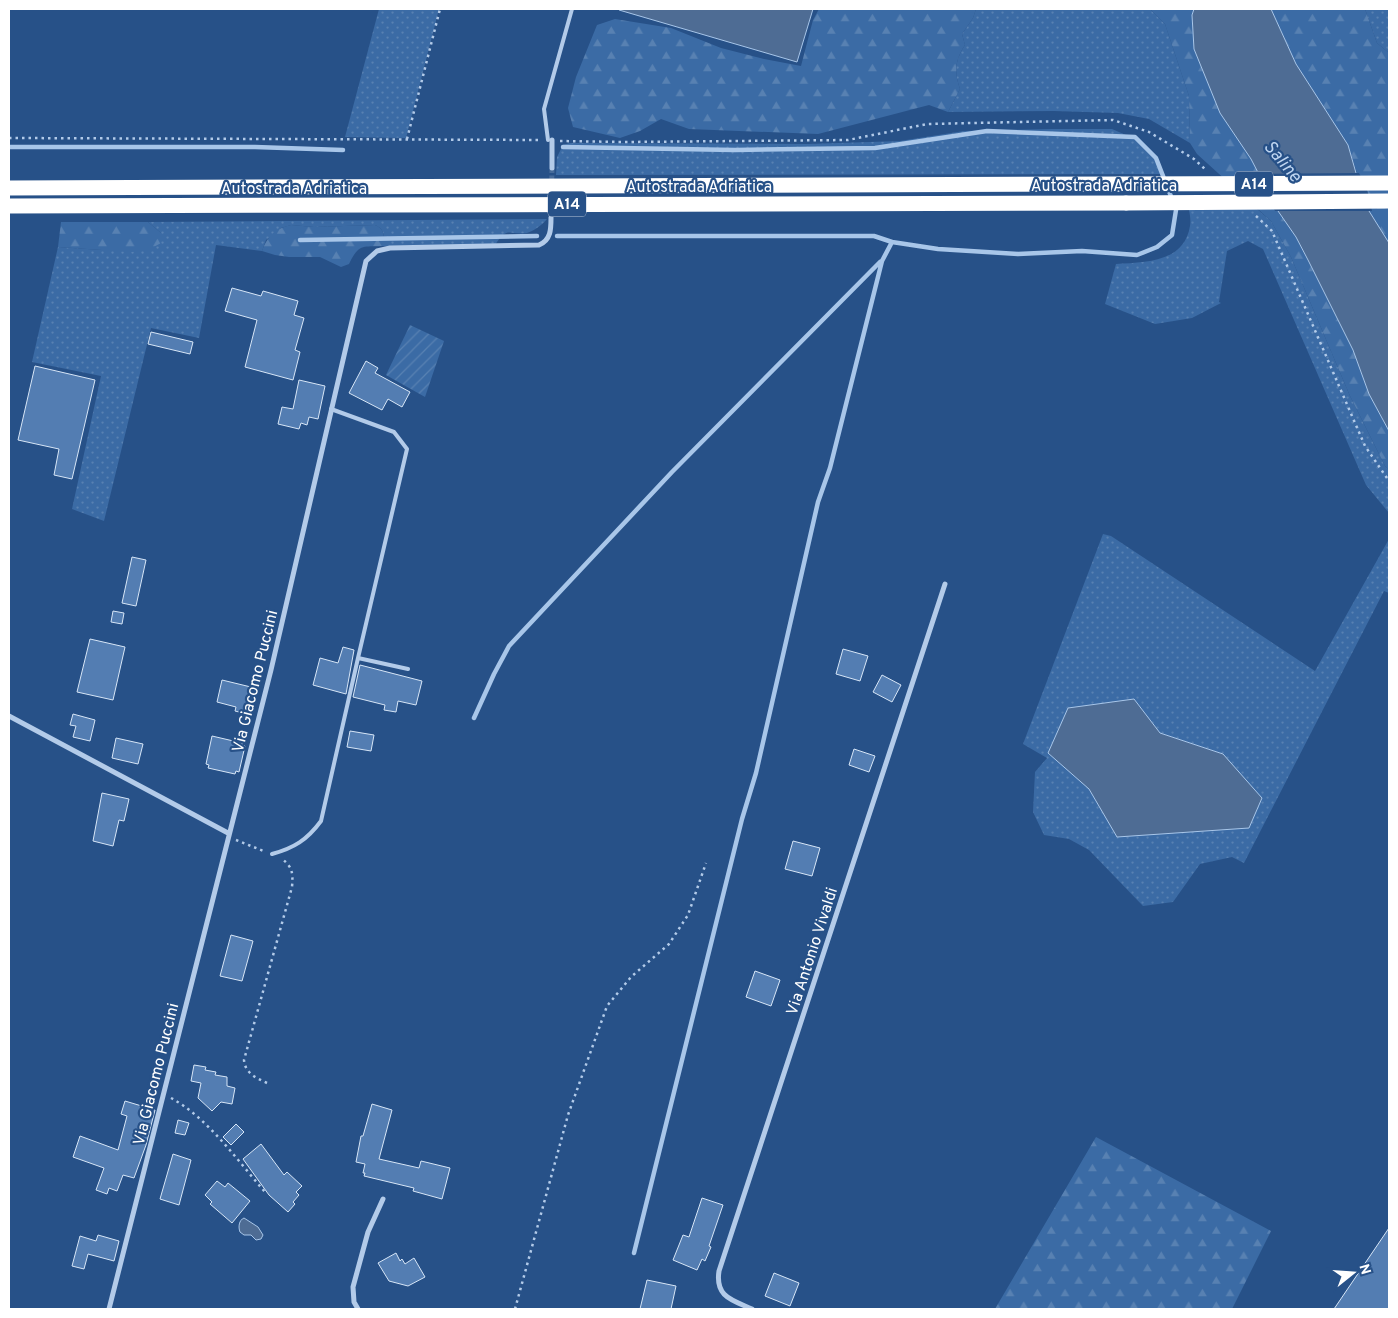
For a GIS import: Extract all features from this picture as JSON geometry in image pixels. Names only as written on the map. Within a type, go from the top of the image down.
[{"type":"highway","name":"Autostrada Adriatica","points":[[9,188],[1389,183]]},
{"type":"highway","name":"Autostrada Adriatica","points":[[9,206],[1389,201]]},
{"type":"street","points":[[550,140],[552,168]]},
{"type":"street","name":"Via Giacomo Puccini","points":[[109,1309],[271,670],[365,266],[371,255],[380,250],[390,248],[539,245],[545,242],[549,235],[551,218]]},
{"type":"street","name":"Via Antonio Vivaldi","points":[[752,1309],[725,1296],[718,1281],[719,1271],[945,584]]},
{"type":"street","points":[[9,716],[228,835]]},
{"type":"street","points":[[358,1309],[353,1298],[353,1287],[368,1232],[383,1199]]},
{"type":"lane","points":[[550,140],[544,109],[572,9]]},
{"type":"lane","points":[[272,854],[291,848],[312,834],[321,822],[407,449],[394,432],[331,409]]},
{"type":"lane","points":[[358,658],[408,669]]},
{"type":"path","points":[[407,139],[440,9]]},
{"type":"path","points":[[228,835],[284,860],[293,872],[292,886],[244,1060],[244,1065],[249,1072],[266,1083]]},
{"type":"path","points":[[515,1309],[568,1115],[607,1006],[631,977],[668,944],[688,915],[706,863]]},
{"type":"path","points":[[163,1094],[186,1107],[201,1120],[265,1192]]},
{"type":"green space","points":[[379,9],[439,9],[406,138],[345,137]]},
{"type":"green space","points":[[819,9],[976,9],[973,18],[962,34],[965,45],[956,66],[960,89],[948,112],[929,105],[818,134],[689,129],[661,119],[640,131],[620,138],[573,127],[568,108],[576,77],[597,25],[615,19],[671,28],[721,48],[801,66],[813,20]]},
{"type":"green space","points":[[976,9],[1150,9],[1165,24],[1189,96],[1190,143],[1149,119],[1118,113],[1054,111],[948,112],[960,89],[956,66],[965,45],[962,34],[973,18]]},
{"type":"green space","points":[[1150,9],[1194,9],[1192,15],[1194,49],[1220,113],[1251,159],[1278,211],[1296,237],[1353,350],[1369,394],[1389,431],[1389,470],[1385,466],[1350,396],[1291,257],[1271,221],[1197,154],[1190,143],[1189,96],[1165,24]]},
{"type":"green space","points":[[1271,9],[1365,9],[1377,43],[1389,53],[1389,243],[1369,211],[1348,145],[1296,64]]},
{"type":"green space","points":[[1365,9],[1389,9],[1389,53],[1377,43]]},
{"type":"green space","points":[[1112,129],[1135,139],[1155,158],[1161,174],[556,175],[557,157],[563,145],[570,143],[808,144],[900,141],[964,131]]},
{"type":"green space","points":[[1256,208],[1271,221],[1291,257],[1350,396],[1385,466],[1389,470],[1389,513],[1366,485],[1263,249],[1248,241],[1227,251],[1219,302],[1221,303],[1192,318],[1155,324],[1105,304],[1116,264],[1151,261],[1172,254],[1186,238],[1190,224],[1189,210]]},
{"type":"green space","points":[[547,219],[538,228],[527,233],[506,233],[495,245],[384,246],[382,231],[375,225],[314,227],[291,225],[281,228],[266,240],[262,251],[216,245],[199,338],[151,328],[104,521],[72,509],[101,376],[32,362],[58,247],[102,250],[161,233],[148,222]]},
{"type":"green space","points":[[61,222],[148,222],[161,233],[161,243],[148,250],[131,252],[58,247]]},
{"type":"green space","points":[[291,225],[314,227],[375,225],[382,231],[384,246],[359,249],[349,264],[341,267],[320,257],[289,257],[262,251],[273,233]]},
{"type":"green space","points":[[410,325],[444,341],[425,397],[386,375]]},
{"type":"green space","points":[[1103,534],[1111,536],[1315,671],[1389,539],[1389,593],[1384,591],[1244,863],[1232,857],[1200,864],[1173,902],[1143,906],[1089,850],[1069,839],[1044,835],[1033,812],[1035,772],[1047,758],[1023,744]],"holes":[[[1134,699],[1160,733],[1223,754],[1118,837],[1089,789]]]},
{"type":"green space","points":[[1096,1137],[1271,1231],[1232,1309],[995,1309]]},
{"type":"water","points":[[619,9],[813,9],[797,62]]},
{"type":"water","name":"Saline","points":[[1194,9],[1271,9],[1296,64],[1348,145],[1356,173],[1365,190],[1369,211],[1389,243],[1389,431],[1369,394],[1353,350],[1296,237],[1278,211],[1251,159],[1220,113],[1194,49],[1192,15]]},
{"type":"water","points":[[1134,699],[1160,733],[1223,754],[1262,798],[1249,828],[1117,837],[1089,789],[1048,753],[1068,708]]},
{"type":"water","points":[[244,1218],[258,1227],[263,1235],[261,1239],[256,1240],[251,1235],[244,1235],[240,1232],[239,1224]]},
{"type":"pier","points":[[1359,173],[1367,189],[1372,211],[1275,211],[1256,174]]},
{"type":"building","points":[[232,288],[261,296],[263,291],[298,301],[294,315],[304,318],[295,350],[300,352],[293,380],[245,367],[257,320],[225,311]]},
{"type":"building","points":[[151,332],[193,342],[190,354],[148,344]]},
{"type":"building","points":[[366,361],[378,368],[375,373],[410,392],[402,407],[388,399],[382,410],[349,393]]},
{"type":"building","points":[[35,366],[95,380],[72,479],[54,475],[59,449],[18,440]]},
{"type":"building","points":[[299,380],[325,386],[318,419],[309,417],[307,425],[301,423],[299,429],[278,424],[282,407],[293,409]]},
{"type":"building","points":[[132,557],[146,560],[136,606],[122,603]]},
{"type":"building","points":[[113,611],[124,613],[122,624],[111,622]]},
{"type":"building","points":[[90,639],[125,647],[113,700],[77,692]]},
{"type":"building","points":[[343,647],[354,650],[346,694],[313,685],[320,658],[338,663]]},
{"type":"building","points":[[843,649],[868,656],[860,681],[836,674]]},
{"type":"building","points":[[360,665],[422,681],[416,705],[398,701],[396,712],[384,710],[385,705],[353,697]]},
{"type":"building","points":[[882,675],[901,685],[892,702],[873,692]]},
{"type":"building","points":[[222,680],[255,688],[252,703],[249,702],[247,714],[235,711],[236,707],[217,702]]},
{"type":"building","points":[[73,714],[95,720],[90,741],[73,737],[76,726],[70,725]]},
{"type":"building","points":[[350,731],[374,735],[371,751],[347,747]]},
{"type":"building","points":[[212,736],[242,743],[245,746],[239,772],[236,771],[235,774],[208,768],[209,765],[206,764]]},
{"type":"building","points":[[116,738],[143,744],[138,764],[112,758]]},
{"type":"building","points":[[854,749],[875,756],[869,772],[849,765]]},
{"type":"building","points":[[102,793],[129,799],[124,821],[119,820],[113,846],[93,841]]},
{"type":"building","points":[[793,841],[820,848],[812,876],[785,869]]},
{"type":"building","points":[[231,935],[253,941],[242,981],[220,976]]},
{"type":"building","points":[[755,971],[780,980],[771,1006],[746,997]]},
{"type":"building","points":[[194,1065],[206,1067],[205,1070],[216,1072],[215,1075],[227,1077],[227,1086],[235,1088],[232,1104],[221,1102],[212,1111],[198,1098],[201,1083],[191,1081]]},
{"type":"building","points":[[125,1101],[155,1110],[146,1145],[134,1178],[123,1175],[117,1191],[109,1188],[107,1194],[96,1190],[104,1168],[73,1157],[80,1136],[118,1150],[127,1116],[121,1114]]},
{"type":"building","points":[[372,1104],[392,1110],[379,1159],[419,1168],[421,1161],[450,1168],[442,1199],[413,1191],[414,1188],[364,1176],[365,1164],[356,1162],[361,1136],[363,1136]]},
{"type":"building","points":[[178,1120],[189,1123],[185,1135],[175,1133]]},
{"type":"building","points":[[236,1124],[244,1132],[231,1145],[223,1137]]},
{"type":"building","points":[[261,1144],[284,1175],[287,1172],[302,1186],[296,1192],[299,1195],[293,1202],[295,1204],[288,1212],[269,1195],[243,1159]]},
{"type":"building","points":[[173,1154],[191,1160],[179,1205],[160,1199]]},
{"type":"building","points":[[217,1181],[225,1187],[228,1183],[250,1201],[232,1223],[210,1204],[212,1202],[205,1195]]},
{"type":"building","points":[[702,1198],[723,1205],[709,1246],[711,1247],[705,1261],[702,1259],[697,1270],[673,1260],[683,1235],[689,1237]]},
{"type":"building","points":[[1389,1228],[1389,1309],[1334,1309]]},
{"type":"building","points":[[98,1235],[119,1241],[114,1261],[88,1254],[84,1269],[72,1266],[80,1236],[96,1241]]},
{"type":"building","points":[[396,1253],[400,1261],[402,1259],[405,1264],[414,1258],[425,1277],[408,1286],[389,1281],[378,1263]]},
{"type":"building","points":[[774,1273],[799,1283],[790,1306],[765,1296]]},
{"type":"building","points":[[647,1280],[676,1286],[671,1309],[640,1309]]},
{"type":"waterway","points":[[563,147],[735,150],[875,148],[987,131],[1135,137],[1156,158],[1172,199]]},
{"type":"waterway","points":[[9,147],[255,147],[343,150]]},
{"type":"waterway","points":[[634,1253],[742,819],[756,773],[818,502],[830,468],[882,261],[892,242],[938,249],[1018,254],[1082,251],[1137,255],[1157,247],[1172,235],[1175,207]]},
{"type":"waterway","points":[[300,240],[537,236]]},
{"type":"waterway","points":[[557,236],[874,236],[892,242]]},
{"type":"waterway","points":[[474,718],[509,646],[672,472],[880,262]]},
{"type":"tunnel","points":[[551,218],[552,168]]}]
